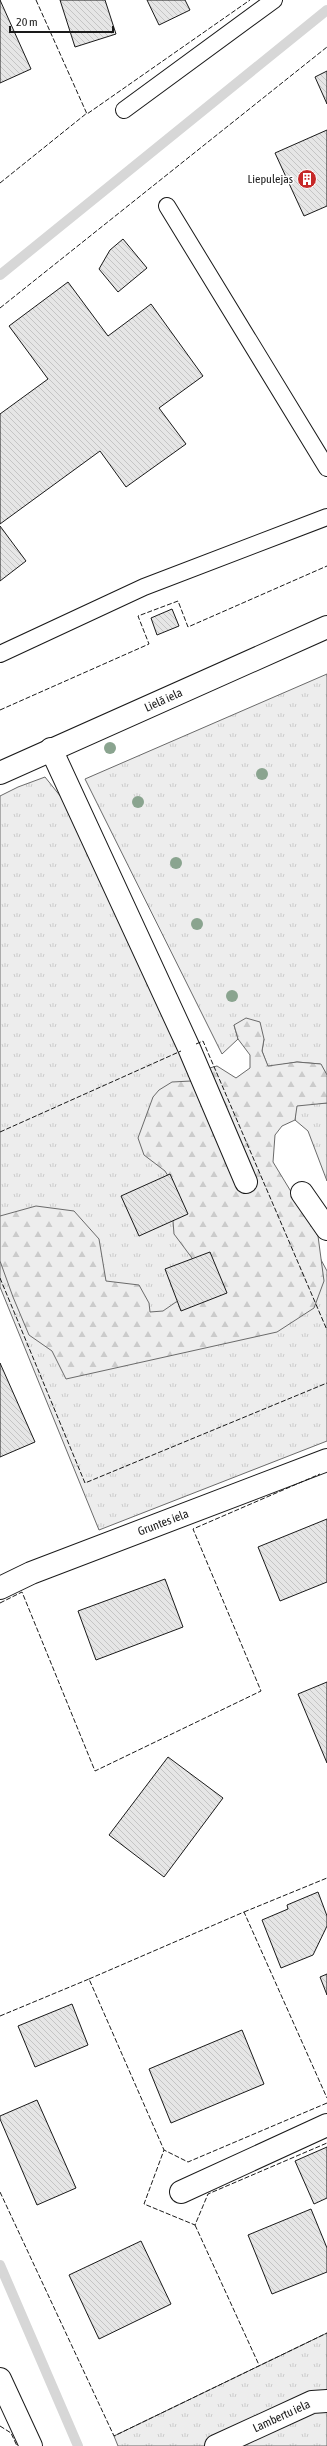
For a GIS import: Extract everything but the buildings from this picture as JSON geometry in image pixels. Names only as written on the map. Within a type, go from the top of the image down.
[{"type":"street","name":"Lielā iela","points":[[0,773],[327,627]]},
{"type":"street","points":[[51,749],[189,1048],[246,1182]]},
{"type":"street","points":[[302,1193],[327,1229]]},
{"type":"street","name":"Gruntes iela","points":[[0,1588],[31,1573],[327,1460]]},
{"type":"street","points":[[181,2192],[327,2125]]},
{"type":"street","points":[[0,2379],[31,2446]]},
{"type":"street","name":"Lambertu iela","points":[[216,2446],[312,2402],[327,2401]]},
{"type":"lane","points":[[124,110],[274,0]]},
{"type":"lane","points":[[167,206],[327,468]]},
{"type":"lane","points":[[0,654],[144,587],[327,518]]},
{"type":"green space","points":[[327,674],[327,1075],[320,1064],[297,1062],[268,1067],[262,1051],[264,1039],[234,1025],[238,1039],[222,1054],[85,779]]},
{"type":"green space","points":[[45,777],[69,807],[180,1050],[289,1200],[327,1271],[327,1441],[99,1530],[0,1287],[0,796],[18,787]]},
{"type":"green space","points":[[246,1018],[260,1022],[264,1039],[262,1051],[268,1066],[297,1062],[321,1064],[327,1075],[327,1103],[297,1106],[295,1120],[282,1126],[275,1135],[273,1162],[318,1236],[324,1281],[314,1308],[277,1332],[66,1379],[52,1351],[29,1335],[13,1297],[0,1261],[0,1216],[36,1206],[74,1211],[99,1239],[106,1281],[139,1285],[149,1303],[150,1312],[163,1311],[176,1302],[200,1296],[195,1262],[174,1234],[172,1208],[179,1194],[165,1171],[144,1155],[138,1138],[153,1097],[159,1090],[172,1082],[191,1081],[191,1073],[217,1066],[236,1078],[250,1068],[250,1055],[238,1039],[234,1025]]},
{"type":"green space","points":[[309,1103],[327,1103],[327,1181],[308,1131],[295,1120],[296,1106]]},
{"type":"green space","points":[[327,2333],[327,2446],[118,2446],[114,2436]]},
{"type":"waterway","points":[[0,275],[327,10]]},
{"type":"waterway","points":[[0,2265],[78,2446]]},
{"type":"fence","points":[[36,0],[87,114],[250,0]]},
{"type":"fence","points":[[0,308],[327,47]]},
{"type":"fence","points":[[0,183],[87,113]]},
{"type":"fence","points":[[0,710],[149,644],[138,616],[178,601],[188,627],[327,566]]},
{"type":"fence","points":[[196,1044],[203,1041],[327,1330]]},
{"type":"fence","points":[[0,1132],[181,1051]]},
{"type":"fence","points":[[0,1278],[85,1483],[327,1383]]},
{"type":"fence","points":[[0,1603],[22,1592],[95,1771],[261,1691],[193,1529],[320,1474]]},
{"type":"fence","points":[[244,1912],[327,1878]]},
{"type":"fence","points":[[89,1979],[244,1912],[327,2098]]},
{"type":"fence","points":[[0,2016],[89,1979],[164,2150]]},
{"type":"fence","points":[[327,2103],[188,2162],[164,2150],[144,2204],[195,2225],[208,2194],[327,2143]]},
{"type":"fence","points":[[0,2192],[114,2436],[327,2333]]},
{"type":"fence","points":[[195,2225],[259,2365]]},
{"type":"fence","points":[[0,2426],[11,2433],[17,2446]]},
{"type":"place","name":"Liepulejas","points":[[307,179]]}]
